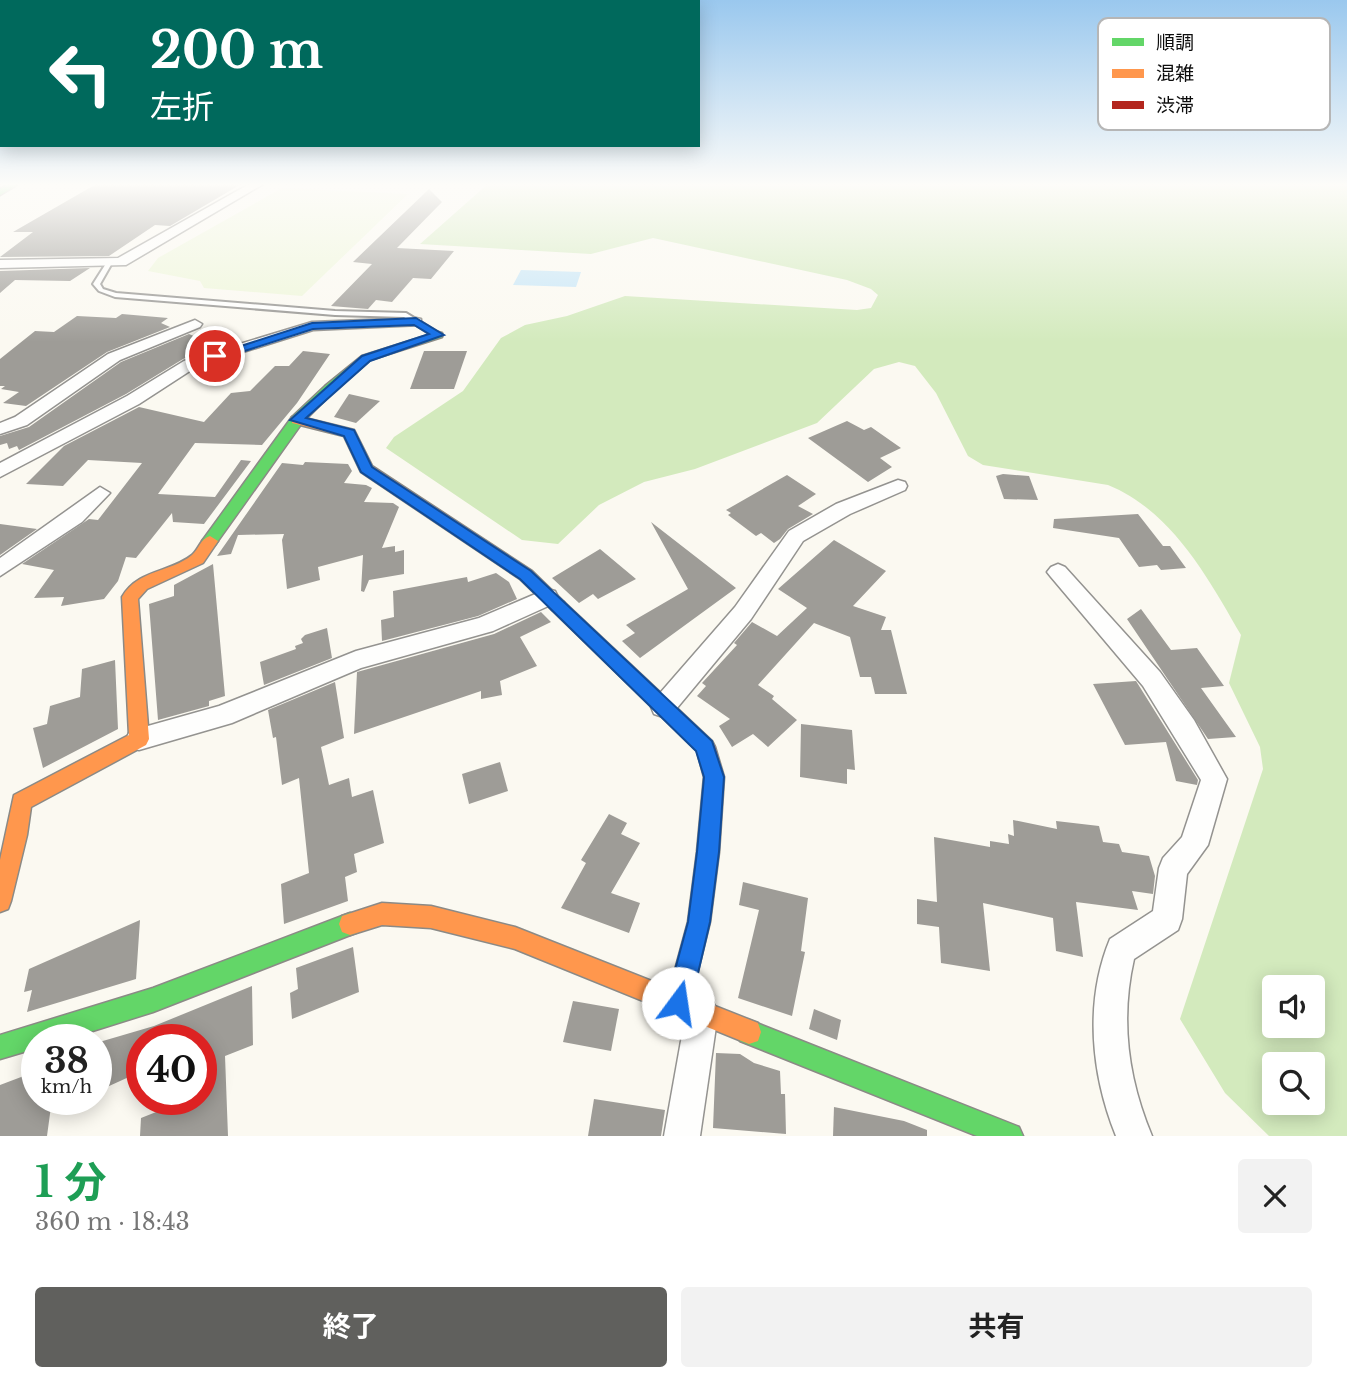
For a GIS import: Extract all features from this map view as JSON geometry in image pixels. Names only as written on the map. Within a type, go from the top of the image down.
[{"type":"street","points":[[0,264],[109,263],[132,257],[168,236]]},
{"type":"street","points":[[0,471],[133,400],[190,364],[312,326],[409,318]]},
{"type":"street","points":[[0,429],[21,421],[114,357],[195,324]]},
{"type":"street","points":[[139,739],[130,597],[141,585],[197,559],[297,420],[366,358],[438,335]]},
{"type":"street","points":[[297,420],[349,433],[366,469],[526,575],[705,747],[714,777],[690,1008],[682,1136]]},
{"type":"street","points":[[663,707],[743,613],[796,536],[843,509],[898,486]]},
{"type":"street","points":[[0,568],[75,517],[100,493]]},
{"type":"street","points":[[1058,572],[1075,595],[1127,648],[1191,732],[1214,779],[1194,845],[1173,868],[1167,919],[1121,950],[1111,981],[1110,1047],[1121,1109],[1134,1136]]},
{"type":"street","points":[[0,901],[8,837],[21,802],[139,739],[223,716],[356,660],[485,625],[547,597]]},
{"type":"street","points":[[0,1047],[153,1000],[328,930],[382,914],[431,918],[515,938],[1010,1136]]},
{"type":"lane","points":[[109,263],[96,284],[102,290],[123,296],[203,300],[409,318],[438,335]]},
{"type":"lane","points":[[407,306],[409,318]]},
{"type":"green space","points":[[197,236],[364,236],[302,296],[204,288],[200,281],[148,271],[158,258]]},
{"type":"green space","points":[[429,236],[1347,236],[1347,1136],[1269,1136],[1225,1093],[1180,1019],[1263,769],[1260,747],[1229,683],[1241,635],[1186,548],[1151,511],[1108,485],[983,465],[968,456],[936,393],[915,366],[899,362],[874,369],[817,423],[695,469],[644,482],[599,505],[558,544],[522,540],[386,448],[394,437],[463,391],[501,338],[525,325],[567,316],[625,296],[857,310],[871,308],[878,295],[871,289],[847,280],[653,238],[591,254],[420,244]]},
{"type":"water","points":[[521,270],[581,272],[576,287],[513,285]]},
{"type":"building","points":[[28,236],[139,236],[109,256],[0,257]]},
{"type":"building","points":[[380,236],[409,236],[397,248],[454,251],[431,279],[413,278],[392,302],[376,300],[368,309],[331,306],[372,264],[353,262]]},
{"type":"building","points":[[90,268],[70,281],[15,280],[0,293],[0,271]]},
{"type":"building","points":[[122,314],[168,318],[161,323],[170,327],[107,352],[26,406],[3,403],[19,392],[1,389],[5,386],[0,386],[0,359],[35,331],[54,332],[77,316],[116,318]]},
{"type":"building","points":[[189,334],[215,345],[183,359],[126,394],[19,450],[17,446],[9,449],[7,443],[0,445],[0,436],[29,427],[121,362]]},
{"type":"building","points":[[303,351],[330,354],[297,403],[262,445],[195,443],[158,494],[215,497],[241,460],[251,461],[204,524],[173,522],[172,513],[136,558],[126,557],[118,581],[104,599],[61,606],[64,597],[34,598],[54,570],[22,564],[89,519],[98,520],[142,463],[88,460],[63,486],[26,484],[64,446],[139,407],[204,422],[231,393],[250,391],[275,366],[289,366]]},
{"type":"building","points":[[424,351],[467,351],[454,389],[410,389]]},
{"type":"building","points":[[349,394],[380,401],[356,423],[334,417]]},
{"type":"building","points":[[847,421],[864,430],[871,427],[901,448],[880,458],[892,467],[868,482],[808,438]]},
{"type":"building","points":[[305,462],[348,464],[352,471],[344,483],[372,488],[364,502],[393,503],[399,507],[382,548],[395,546],[395,552],[404,550],[404,574],[369,580],[364,592],[361,591],[363,555],[318,567],[320,580],[287,589],[282,540],[284,534],[238,535],[231,554],[217,556],[282,463],[303,465]]},
{"type":"building","points":[[787,475],[816,494],[798,506],[813,514],[788,529],[780,539],[774,543],[761,533],[756,536],[728,515],[731,513],[726,510]]},
{"type":"building","points":[[996,476],[1029,476],[1038,500],[1004,499]]},
{"type":"building","points":[[1138,514],[1163,546],[1170,546],[1186,568],[1161,570],[1157,565],[1139,567],[1119,538],[1053,528],[1054,519]]},
{"type":"building","points":[[651,522],[736,588],[640,658],[622,641],[635,633],[626,625],[688,589]]},
{"type":"building","points":[[0,524],[37,529],[0,555]]},
{"type":"building","points":[[834,540],[886,571],[853,606],[886,617],[881,630],[891,630],[907,694],[875,694],[871,677],[860,677],[850,637],[814,623],[758,685],[774,696],[772,699],[797,720],[768,747],[753,734],[732,747],[719,726],[730,719],[697,696],[706,686],[702,683],[737,645],[734,643],[752,622],[777,636],[807,608],[778,589]]},
{"type":"building","points":[[600,549],[636,579],[598,599],[593,594],[579,603],[552,578]]},
{"type":"building","points":[[213,564],[225,696],[209,701],[209,706],[158,720],[149,604],[174,596],[174,585]]},
{"type":"building","points":[[496,573],[509,582],[517,599],[524,596],[478,616],[382,641],[381,620],[394,617],[393,591],[467,577],[468,582]]},
{"type":"building","points":[[1141,609],[1171,650],[1197,648],[1224,686],[1201,688],[1236,737],[1208,739],[1127,619]]},
{"type":"building","points":[[541,612],[551,622],[520,637],[537,666],[500,681],[502,695],[481,699],[481,691],[354,734],[357,672],[494,634]]},
{"type":"building","points":[[327,628],[332,658],[264,685],[260,662],[296,649],[295,646],[303,643],[301,639],[305,635]]},
{"type":"building","points":[[115,660],[118,729],[43,768],[33,728],[47,724],[50,706],[80,697],[82,669]]},
{"type":"building","points":[[1136,681],[1198,780],[1197,785],[1176,781],[1166,742],[1125,745],[1093,684]]},
{"type":"building","points":[[335,682],[344,738],[321,747],[329,785],[349,778],[352,797],[373,790],[384,843],[354,854],[357,872],[345,877],[348,901],[284,924],[281,884],[309,873],[299,778],[282,785],[276,737],[273,738],[268,710]]},
{"type":"building","points":[[801,724],[852,730],[855,770],[847,769],[847,784],[800,777]]},
{"type":"building","points":[[500,762],[508,791],[469,804],[462,774]]},
{"type":"building","points":[[609,814],[627,823],[621,834],[640,843],[611,893],[640,903],[629,933],[561,908],[586,863],[581,860]]},
{"type":"building","points":[[1013,820],[1057,829],[1056,821],[1099,826],[1103,842],[1119,844],[1122,852],[1149,856],[1155,876],[1153,894],[1132,891],[1138,910],[1076,902],[1083,957],[1056,951],[1053,918],[983,903],[990,971],[941,963],[939,927],[917,924],[917,899],[937,902],[934,837],[990,847],[990,841],[1009,844],[1008,834],[1014,836]]},
{"type":"building","points":[[743,882],[808,898],[801,951],[805,952],[792,1016],[738,998],[759,910],[739,905]]},
{"type":"building","points":[[140,920],[136,979],[27,1012],[32,990],[24,992],[29,969]]},
{"type":"building","points":[[353,947],[359,992],[292,1019],[290,993],[298,989],[296,968]]},
{"type":"building","points":[[252,986],[253,1045],[225,1056],[228,1136],[140,1136],[141,1118],[149,1115],[217,1115],[217,1024],[159,1024]]},
{"type":"building","points":[[573,1001],[619,1009],[611,1051],[563,1042]]},
{"type":"building","points":[[814,1009],[841,1020],[837,1040],[809,1029]]},
{"type":"building","points":[[126,1034],[126,1078],[112,1085],[112,1038]]},
{"type":"building","points":[[716,1053],[740,1054],[754,1063],[780,1071],[781,1094],[785,1094],[786,1134],[713,1128]]},
{"type":"building","points":[[21,1077],[21,1115],[50,1115],[47,1136],[0,1136],[0,1085]]},
{"type":"building","points":[[594,1099],[665,1110],[661,1136],[588,1136]]},
{"type":"building","points":[[834,1107],[904,1121],[927,1130],[927,1136],[833,1136]]},
{"type":"traffic: fast","points":[[210,541],[297,420],[329,389],[366,358],[438,335]]},
{"type":"traffic: fast","points":[[0,1047],[153,1000],[350,924]]},
{"type":"traffic: fast","points":[[749,1032],[1010,1136]]},
{"type":"traffic: slow","points":[[297,420],[349,433],[366,469],[526,575],[558,606]]},
{"type":"traffic: slow","points":[[0,901],[17,835],[21,802],[139,739],[130,597],[141,585],[197,559],[210,541]]},
{"type":"traffic: slow","points":[[350,924],[382,914],[431,917],[515,938],[749,1032]]},
{"type":"traffic: jam","points":[[558,606],[705,747],[714,777],[708,852],[699,922],[678,1003]]},
{"type":"route","points":[[215,356],[312,326],[416,322],[438,335],[398,345],[366,358],[297,420],[349,433],[366,469],[526,575],[563,614],[705,747],[714,777],[708,852],[699,922],[678,1003]]}]
